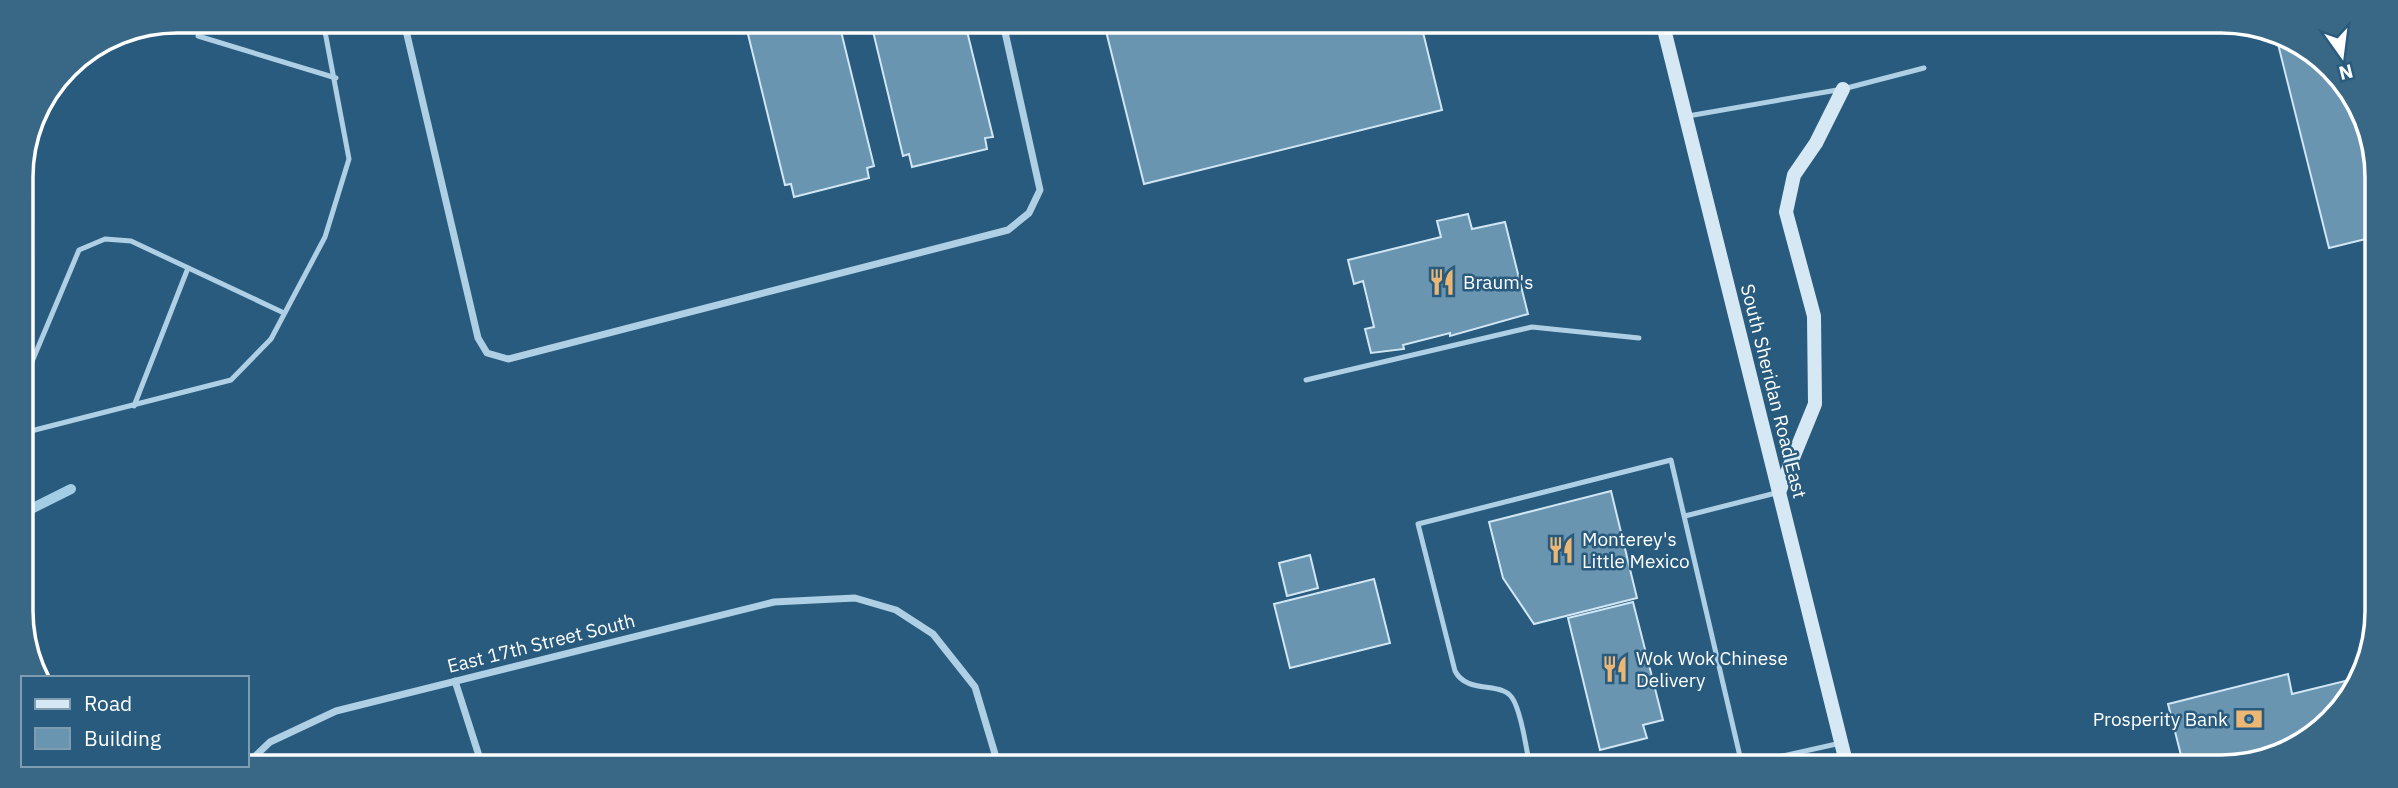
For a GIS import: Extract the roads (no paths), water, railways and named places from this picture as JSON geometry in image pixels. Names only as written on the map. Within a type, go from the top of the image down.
[{"type":"main road","name":"South Sheridan Road East","points":[[1665,33],[1844,754]]},
{"type":"main road","points":[[1779,492],[1815,404],[1814,316],[1786,212],[1794,175],[1816,143],[1843,89]]},
{"type":"street","points":[[407,34],[478,338],[487,353],[508,359],[1008,230],[1029,213],[1040,190],[1005,34]]},
{"type":"street","name":"East 17th Street South","points":[[257,755],[270,743],[336,711],[774,602],[855,598],[896,610],[933,634],[975,687],[995,755]]},
{"type":"street","points":[[455,681],[479,755]]},
{"type":"lane","points":[[33,430],[230,380],[271,339],[325,237],[349,159],[326,34]]},
{"type":"lane","points":[[198,36],[336,78]]},
{"type":"lane","points":[[1686,116],[1843,89],[1924,68]]},
{"type":"lane","points":[[34,358],[79,250],[105,239],[131,241],[284,313]]},
{"type":"lane","points":[[134,406],[188,268]]},
{"type":"lane","points":[[1306,380],[1532,327],[1639,338]]},
{"type":"lane","points":[[1527,754],[1514,699],[1504,691],[1469,685],[1459,680],[1418,524],[1671,460],[1740,754]]},
{"type":"lane","points":[[1685,516],[1779,492]]},
{"type":"lane","points":[[1791,754],[1842,743]]},
{"type":"waterway","points":[[33,508],[71,489]]},
{"type":"place","name":"Braum's","points":[[1442,282]]},
{"type":"place","name":"Monterey's Little Mexico","points":[[1561,550]]},
{"type":"place","name":"Wok Wok Chinese Delivery","points":[[1615,669]]},
{"type":"place","name":"Prosperity Bank","points":[[2249,719]]}]
